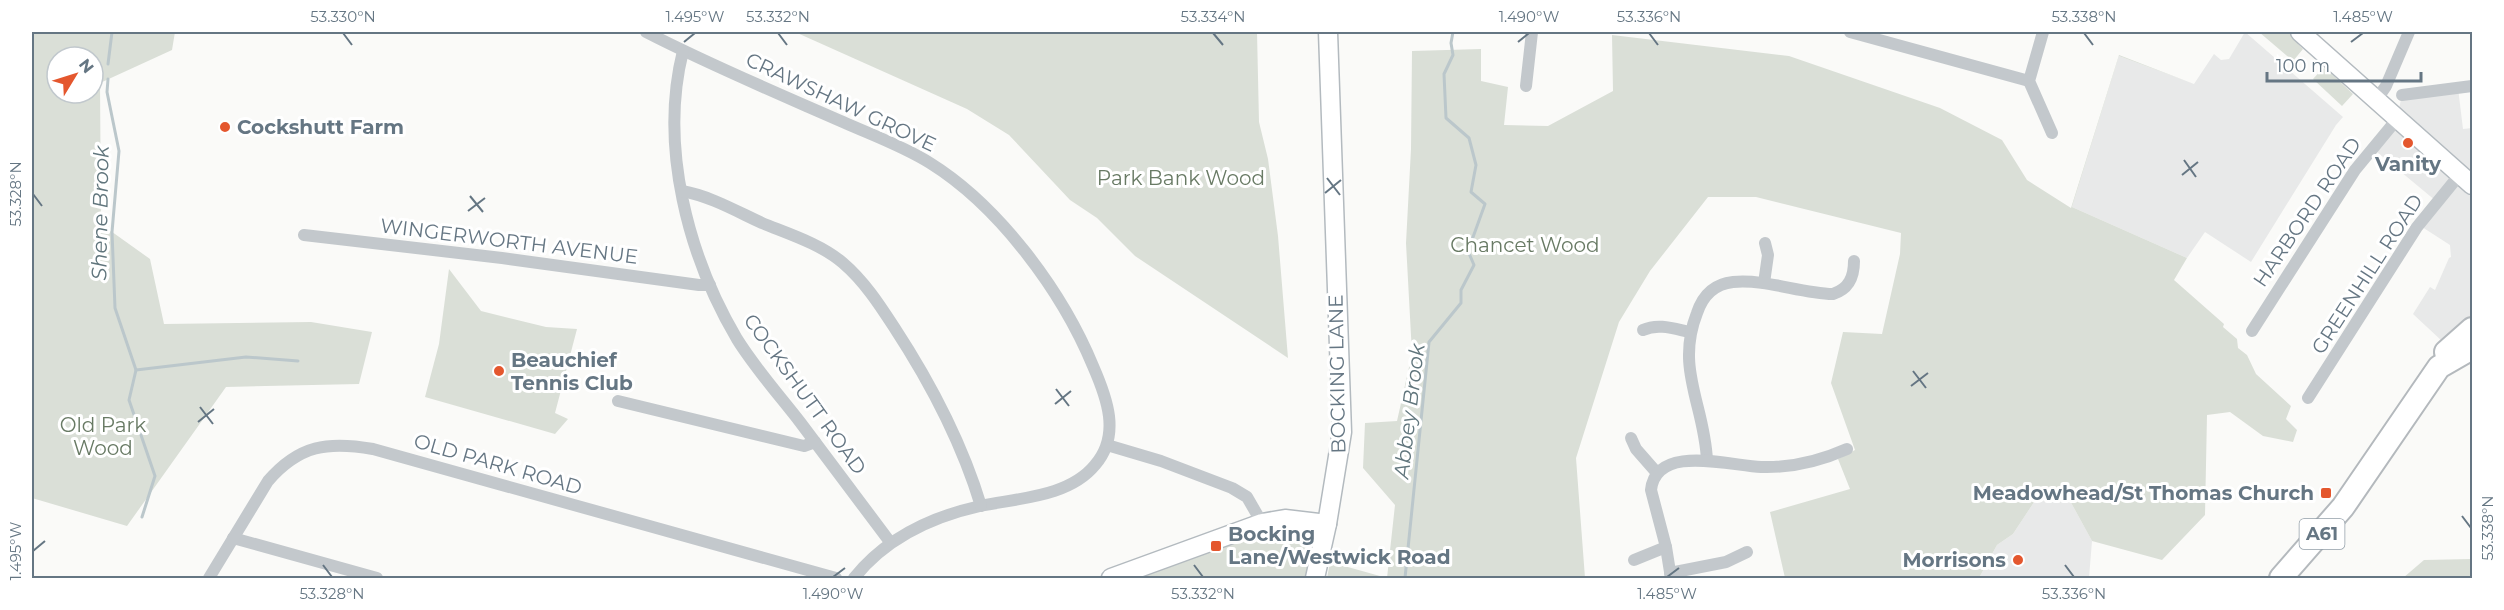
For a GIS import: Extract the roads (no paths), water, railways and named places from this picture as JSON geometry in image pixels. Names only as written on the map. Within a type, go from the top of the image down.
[{"type":"highway","name":"A61","points":[[2281,579],[2343,507],[2439,367],[2447,350],[2472,329]]},
{"type":"highway","name":"A61","points":[[2439,367],[2472,348]]},
{"type":"street","name":"CRAWSHAW GROVE","points":[[646,32],[683,51],[910,152],[945,174],[978,202],[1030,256],[1075,327],[1096,371],[1108,408],[1110,431],[1107,445]]},
{"type":"street","name":"BOCKING LANE","points":[[1315,579],[1327,524],[1342,432],[1328,32]]},
{"type":"street","points":[[1526,86],[1533,32]]},
{"type":"street","points":[[1850,32],[2029,81]]},
{"type":"street","points":[[2043,32],[2029,81],[2052,133]]},
{"type":"street","points":[[2300,32],[2468,179]]},
{"type":"street","points":[[2377,99],[2386,86],[2409,32]]},
{"type":"street","name":"COCKSHUTT ROAD","points":[[683,51],[676,81],[674,133],[688,222],[710,285],[738,340],[890,542]]},
{"type":"street","points":[[2402,95],[2472,86]]},
{"type":"street","name":"HARBORD ROAD","points":[[2252,331],[2355,170],[2397,118]]},
{"type":"street","name":"GREENHILL ROAD","points":[[2308,398],[2419,225],[2468,179]]},
{"type":"street","points":[[682,190],[824,250],[854,273],[887,316],[933,394],[971,474],[981,506]]},
{"type":"street","name":"WINGERWORTH AVENUE","points":[[303,235],[710,285]]},
{"type":"street","points":[[1764,283],[1768,255],[1765,243]]},
{"type":"street","points":[[1707,460],[1706,438],[1690,377],[1688,353],[1690,332],[1699,307],[1712,289],[1732,282],[1764,283],[1815,293],[1833,294],[1842,291],[1849,284],[1854,270],[1854,261]]},
{"type":"street","points":[[1643,330],[1664,327],[1690,332]]},
{"type":"street","points":[[618,401],[804,446],[815,442]]},
{"type":"street","points":[[1631,438],[1635,449],[1657,473]]},
{"type":"street","name":"OLD PARK ROAD","points":[[209,579],[268,481],[289,460],[318,447],[334,444],[372,449],[836,579]]},
{"type":"street","points":[[854,579],[890,542],[931,521],[981,506],[1020,499],[1068,486],[1083,478],[1095,466],[1107,445],[1161,461],[1232,488],[1247,497],[1262,523]]},
{"type":"street","points":[[1747,552],[1726,562],[1670,576],[1666,547],[1651,490],[1657,473],[1667,465],[1707,460],[1760,467],[1788,465],[1816,460],[1847,449]]},
{"type":"street","points":[[1111,579],[1262,523],[1285,519],[1327,524]]},
{"type":"street","points":[[233,538],[377,579]]},
{"type":"street","points":[[1634,560],[1666,547]]},
{"type":"waterway","name":"Shene Brook","points":[[108,64],[112,32]]},
{"type":"waterway","name":"Abbey Brook","points":[[1405,578],[1429,342],[1461,303],[1461,290],[1474,265],[1468,251],[1485,204],[1471,192],[1476,165],[1469,138],[1446,118],[1444,74],[1453,55],[1451,43],[1453,32]]},
{"type":"waterway","name":"Shene Brook","points":[[108,79],[107,92],[119,151],[112,232],[115,308],[136,370],[129,400],[155,476],[142,517]]},
{"type":"waterway","points":[[136,370],[246,357],[298,361]]},
{"type":"place","name":"Cockshutt Farm","points":[[225,127]]},
{"type":"place","name":"Vanity","points":[[2408,143]]},
{"type":"place","name":"Beauchief Tennis Club","points":[[499,371]]},
{"type":"place","name":"Meadowhead/St Thomas Church","points":[[2326,493]]},
{"type":"place","name":"Bocking Lane/Westwick Road","points":[[1216,546]]},
{"type":"place","name":"Morrisons","points":[[2018,560]]},
{"type":"park label","name":"Park Bank Wood","points":[[1181,178]]},
{"type":"park label","name":"Chancet Wood","points":[[1525,245]]},
{"type":"park label","name":"Old Park Wood","points":[[103,436]]}]
